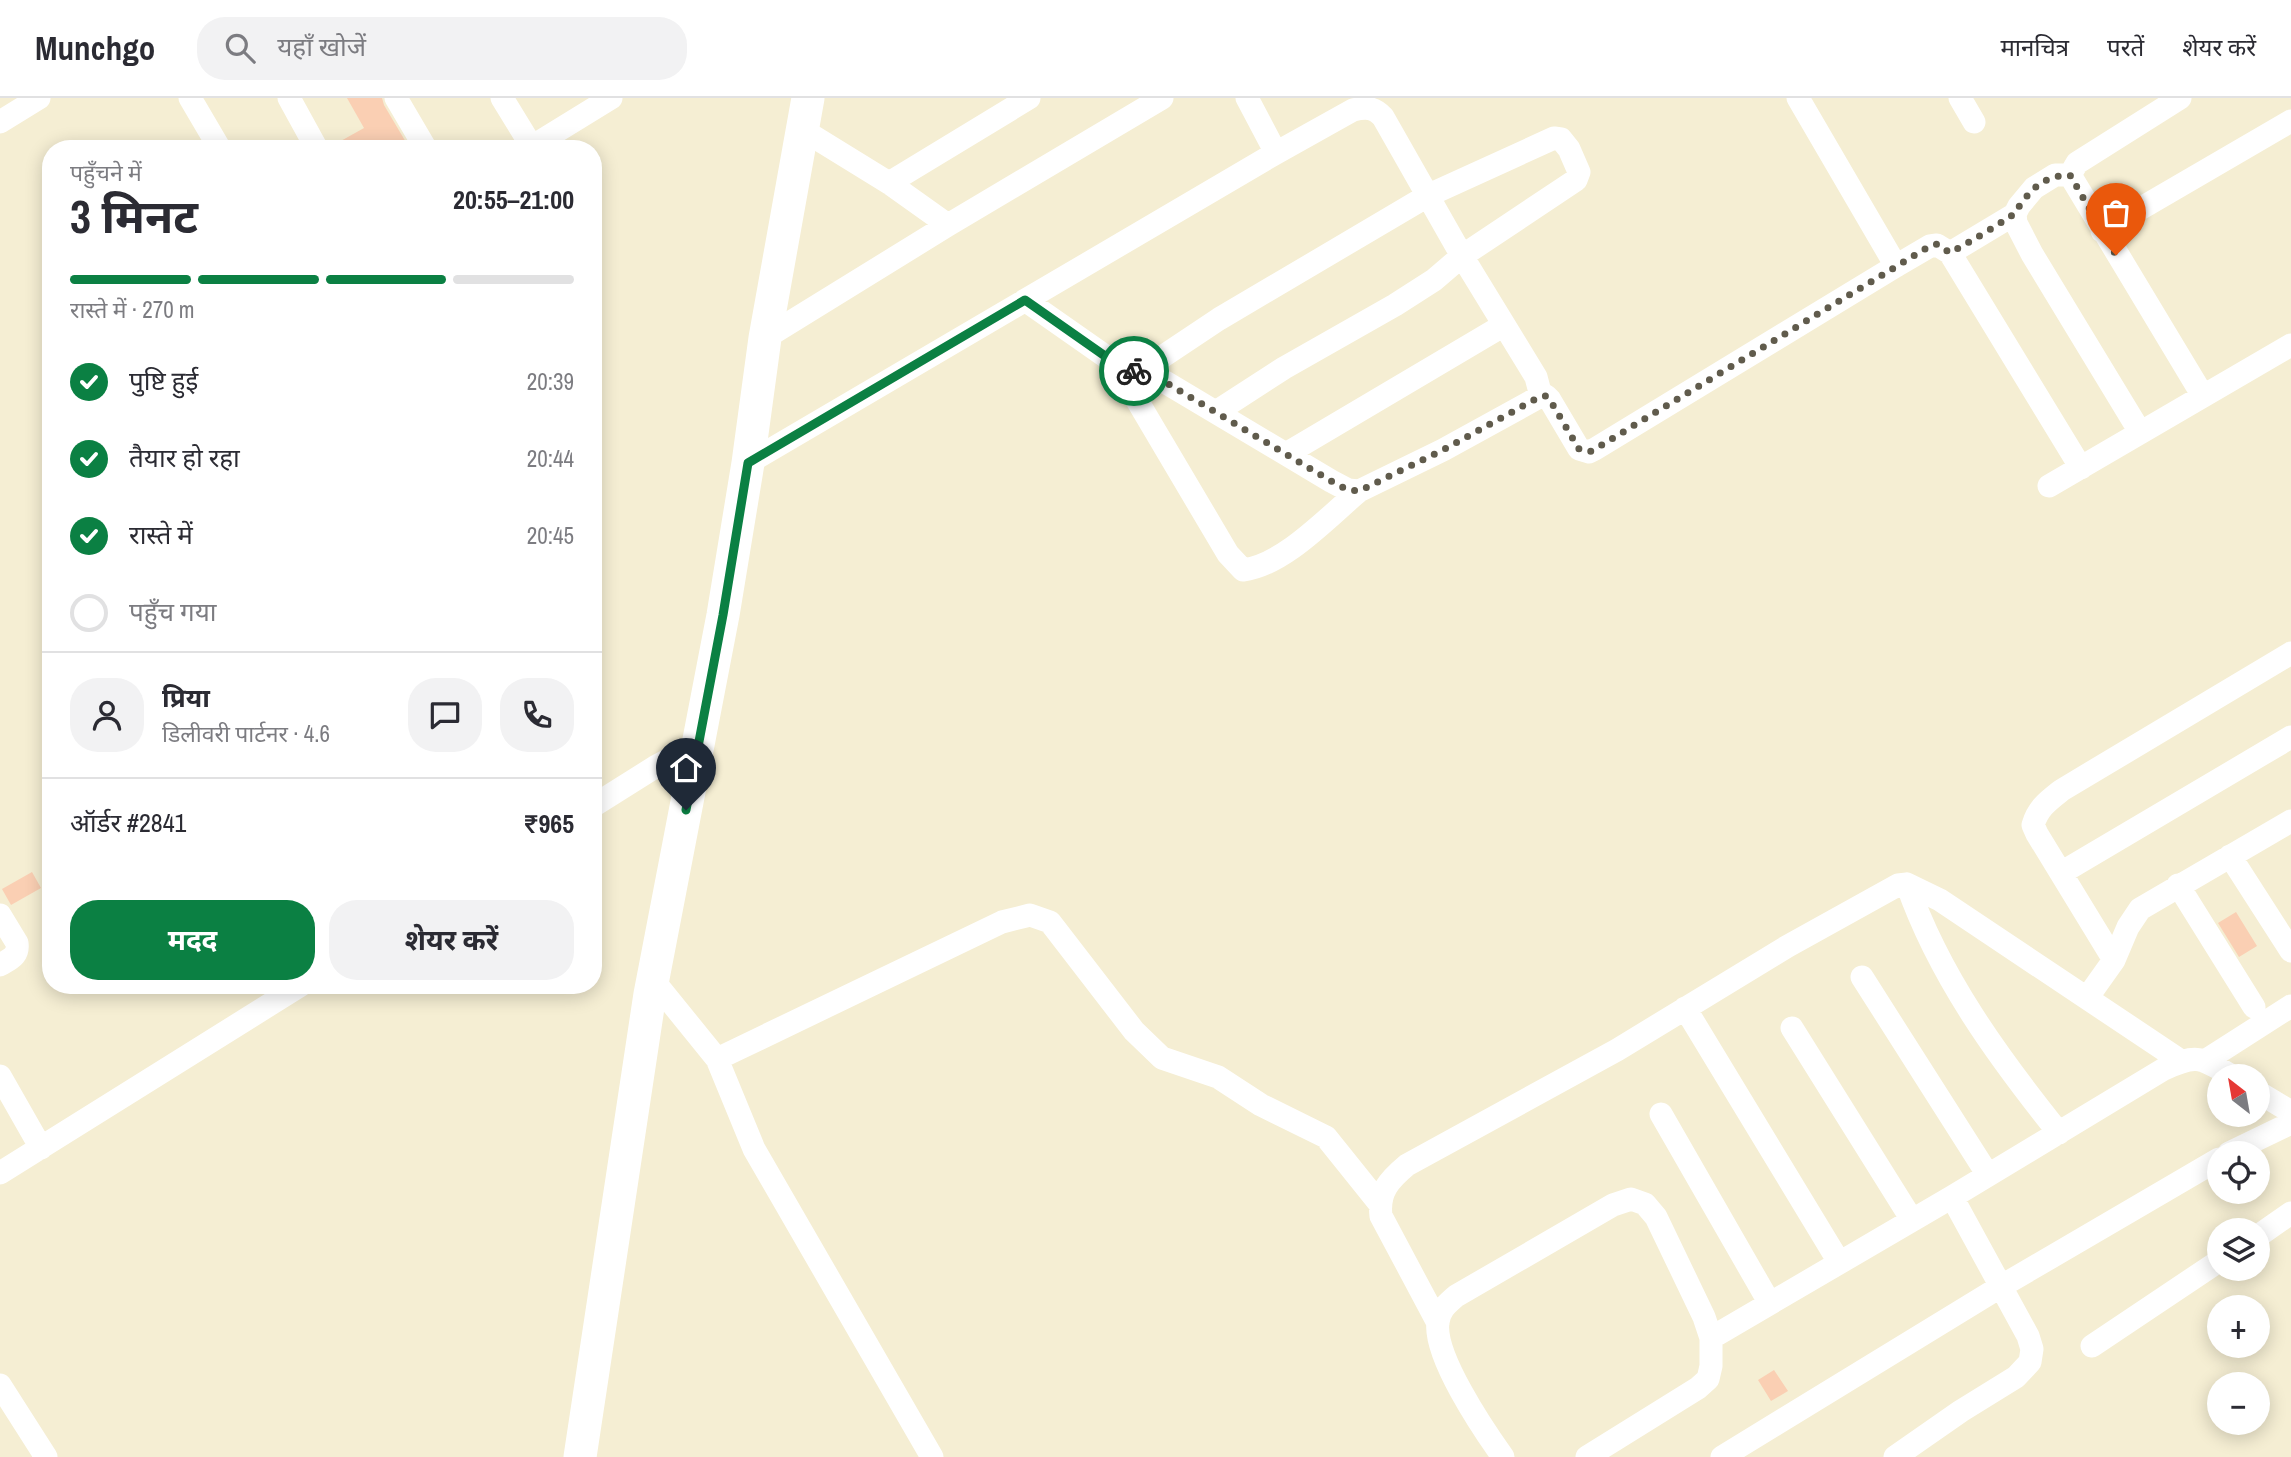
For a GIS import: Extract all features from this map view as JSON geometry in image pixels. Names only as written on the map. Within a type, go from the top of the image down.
[{"type":"street","points":[[0,122],[39,98]]},
{"type":"street","points":[[190,98],[215,140]]},
{"type":"street","points":[[289,98],[312,140]]},
{"type":"street","points":[[396,98],[421,140]]},
{"type":"street","points":[[502,98],[526,140]]},
{"type":"street","points":[[543,140],[611,98]]},
{"type":"street","points":[[580,1457],[653,980],[723,615],[765,338],[808,98]]},
{"type":"street","points":[[889,183],[1029,98]]},
{"type":"street","points":[[765,338],[1161,98]]},
{"type":"street","points":[[1247,98],[1276,153]]},
{"type":"street","points":[[1798,98],[1896,266]]},
{"type":"street","points":[[1960,98],[1974,122]]},
{"type":"street","points":[[2070,175],[2077,163],[2180,98]]},
{"type":"street","points":[[748,463],[1276,153],[1353,110],[1371,108],[1383,117],[1462,256],[1536,377],[1541,396]]},
{"type":"street","points":[[2102,231],[2291,121]]},
{"type":"street","points":[[803,130],[889,183],[948,225]]},
{"type":"street","points":[[1138,373],[1219,319],[1429,195],[1553,138],[1561,139],[1569,149],[1579,172],[1576,180],[1462,256],[1434,280],[1275,373],[1216,412]]},
{"type":"street","points":[[1950,253],[2015,214],[2026,197],[2043,181],[2055,175],[2070,175]]},
{"type":"street","points":[[2070,175],[2203,396]]},
{"type":"street","points":[[2015,214],[2019,232],[2140,432]]},
{"type":"street","points":[[1115,363],[1228,554],[1243,570],[1258,568],[1287,551],[1359,491],[1443,450],[1541,396],[1550,400],[1576,445],[1589,452],[1896,266],[1937,244],[1950,253],[2081,468]]},
{"type":"street","points":[[1025,300],[1115,363],[1165,382],[1342,487],[1359,491]]},
{"type":"street","points":[[1286,454],[1504,325]]},
{"type":"street","points":[[2049,486],[2291,345]]},
{"type":"street","points":[[2114,960],[2033,825],[2036,814],[2062,790],[2291,653]]},
{"type":"street","points":[[2061,873],[2291,737]]},
{"type":"street","points":[[602,800],[655,766],[698,744]]},
{"type":"street","points":[[2087,998],[2114,960],[2128,927],[2140,909],[2178,885],[2290,825]]},
{"type":"street","points":[[2230,856],[2291,951]]},
{"type":"street","points":[[1438,1323],[1381,1216],[1379,1203],[1383,1190],[1393,1176],[1407,1165],[1616,1049],[1898,884],[1907,884],[1940,900],[2181,1061]]},
{"type":"street","points":[[1907,884],[1924,930],[1983,1032],[2010,1073],[2059,1133]]},
{"type":"street","points":[[2178,885],[2254,1007]]},
{"type":"street","points":[[0,915],[18,947],[15,956],[0,965]]},
{"type":"street","points":[[718,1059],[1002,922],[1030,915],[1050,922],[1133,1031],[1161,1058],[1218,1077],[1261,1105],[1326,1137],[1379,1203]]},
{"type":"street","points":[[1862,977],[1988,1175]]},
{"type":"street","points":[[653,980],[718,1059],[754,1149],[932,1457]]},
{"type":"street","points":[[0,1172],[287,994]]},
{"type":"street","points":[[2205,1060],[2291,1006]]},
{"type":"street","points":[[1685,1008],[1839,1262]]},
{"type":"street","points":[[1792,1028],[1912,1220]]},
{"type":"street","points":[[1711,1338],[2164,1069],[2181,1061],[2197,1058],[2212,1064]]},
{"type":"street","points":[[0,1076],[41,1148]]},
{"type":"street","points":[[2270,1099],[2291,1112]]},
{"type":"street","points":[[1661,1114],[1769,1302]]},
{"type":"street","points":[[2254,1141],[2291,1123]]},
{"type":"street","points":[[1722,1457],[2000,1287],[2207,1166]]},
{"type":"street","points":[[1895,1457],[2016,1377],[2030,1362],[2032,1349],[2028,1336],[1952,1197]]},
{"type":"street","points":[[1503,1457],[1451,1373],[1439,1339],[1438,1323],[1443,1307],[1456,1296],[1554,1237],[1613,1205],[1631,1199],[1645,1204],[1656,1217],[1704,1317],[1711,1338],[1711,1366],[1708,1378],[1698,1388],[1587,1457]]},
{"type":"street","points":[[2270,1228],[2291,1213]]},
{"type":"street","points":[[2092,1346],[2207,1269]]},
{"type":"street","points":[[0,1385],[46,1457]]},
{"type":"building","points":[[347,98],[382,98],[405,140],[343,140],[364,128]]},
{"type":"building","points":[[32,872],[41,888],[11,905],[2,889]]},
{"type":"building","points":[[2236,912],[2257,946],[2239,957],[2218,923]]},
{"type":"building","points":[[1774,1370],[1788,1391],[1771,1401],[1758,1380]]},
{"type":"way so far","points":[[1134,371],[1165,382],[1331,481],[1348,490],[1359,491],[1443,450],[1541,396],[1550,400],[1579,449],[1589,452],[1930,246],[1937,244],[1950,253],[1972,240],[2015,214],[2034,188],[2055,175],[2070,175],[2116,255]]},
{"type":"route","points":[[686,810],[723,615],[748,463],[1025,300],[1115,363],[1134,371]]}]
